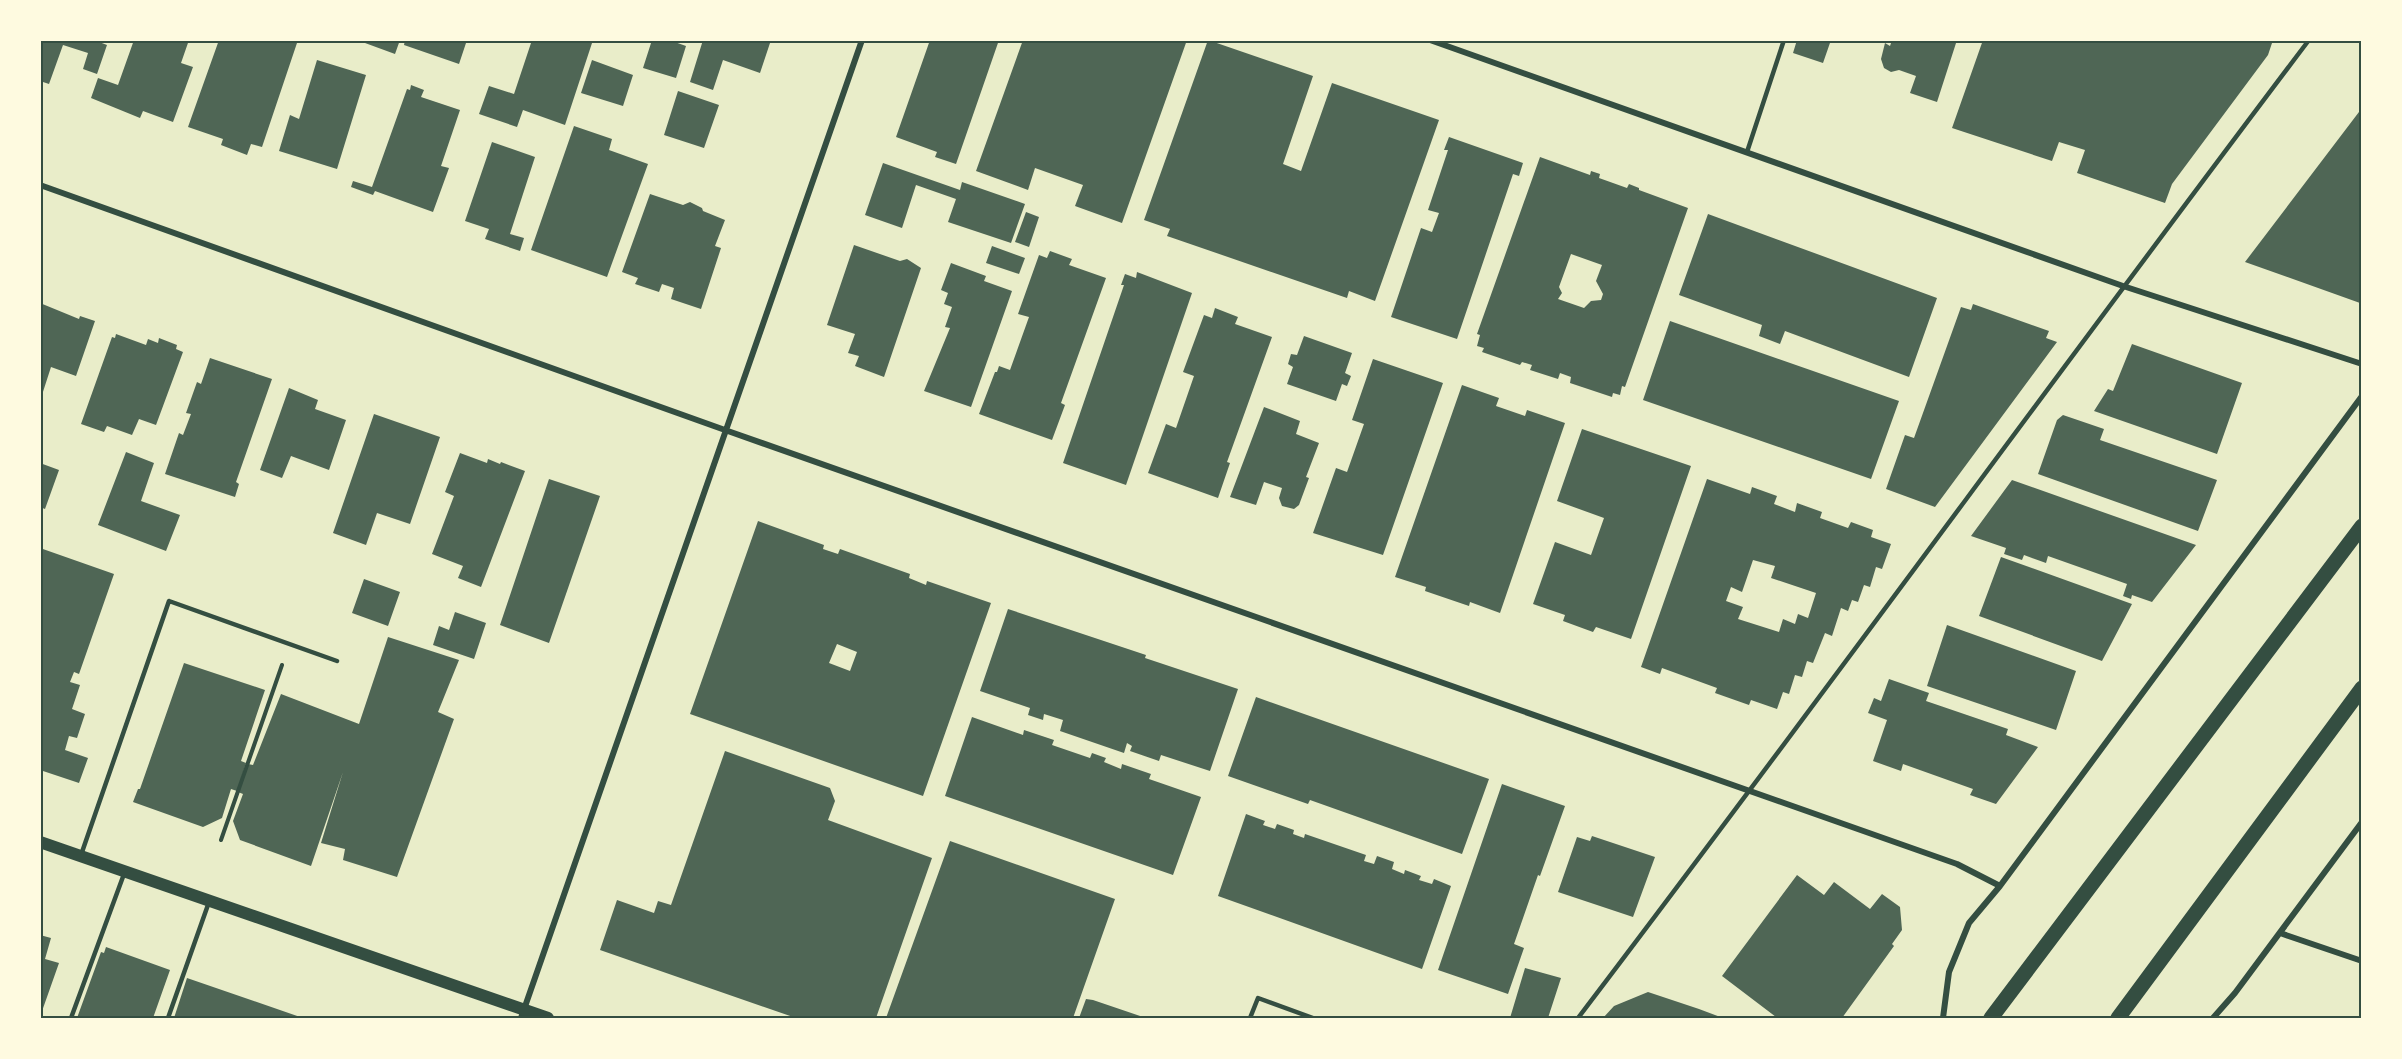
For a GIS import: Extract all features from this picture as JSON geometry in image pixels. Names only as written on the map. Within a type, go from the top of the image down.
[{"type":"main road","points":[[1991,1018],[2361,526]]},
{"type":"main road","points":[[2118,1018],[2361,688]]},
{"type":"main road","points":[[40,842],[209,900],[523,1014],[548,1018]]},
{"type":"street","points":[[523,1014],[862,40]]},
{"type":"street","points":[[1430,40],[2123,286],[2361,364]]},
{"type":"street","points":[[40,184],[725,430],[1957,864],[2000,886]]},
{"type":"street","points":[[1943,1018],[1949,972],[1969,923],[2000,886],[2361,396]]},
{"type":"street","points":[[2212,1018],[2280,933],[2361,822]]},
{"type":"street","points":[[2280,933],[2361,961]]},
{"type":"lane","points":[[1747,152],[1784,40]]},
{"type":"lane","points":[[1578,1018],[1751,791],[2123,286],[2309,40]]},
{"type":"lane","points":[[81,856],[169,601],[337,660]]},
{"type":"lane","points":[[70,1018],[125,871]]},
{"type":"lane","points":[[168,1018],[209,900]]},
{"type":"lane","points":[[1250,1018],[1258,998],[1313,1018]]},
{"type":"path","points":[[221,840],[290,644]]},
{"type":"building","points":[[40,40],[94,40],[107,45],[97,74],[83,69],[88,53],[63,45],[49,84],[40,81]]},
{"type":"building","points":[[134,40],[189,40],[181,63],[193,67],[173,122],[143,111],[140,118],[91,98],[98,78],[118,85]]},
{"type":"building","points":[[219,40],[298,40],[262,147],[251,144],[247,155],[221,145],[223,139],[188,127]]},
{"type":"building","points":[[366,40],[400,40],[395,54],[365,43]]},
{"type":"building","points":[[405,40],[467,40],[459,64],[404,45]]},
{"type":"building","points":[[532,40],[593,40],[565,125],[523,110],[517,127],[479,114],[489,86],[514,94]]},
{"type":"building","points":[[652,40],[669,40],[686,46],[676,78],[643,68]]},
{"type":"building","points":[[703,40],[771,40],[760,73],[723,60],[713,90],[690,82]]},
{"type":"building","points":[[930,40],[999,40],[956,164],[935,157],[937,152],[896,137]]},
{"type":"building","points":[[1023,40],[1187,40],[1122,223],[1075,206],[1083,185],[1035,168],[1028,190],[976,171]]},
{"type":"building","points":[[1208,40],[1313,76],[1283,164],[1301,171],[1332,83],[1439,120],[1375,301],[1349,291],[1347,298],[1167,236],[1170,229],[1144,220]]},
{"type":"building","points":[[1797,40],[1831,40],[1823,63],[1793,53]]},
{"type":"building","points":[[1892,40],[1957,40],[1937,102],[1910,93],[1916,76],[1899,70],[1891,72],[1884,68],[1881,59],[1885,43],[1890,46]]},
{"type":"building","points":[[1983,40],[2273,40],[2268,55],[2172,184],[2165,203],[2077,173],[2085,150],[2059,142],[2052,161],[1952,128]]},
{"type":"building","points":[[317,60],[366,75],[337,169],[279,151],[290,115],[299,119]]},
{"type":"building","points":[[592,60],[633,75],[623,106],[581,93]]},
{"type":"building","points":[[411,85],[424,90],[421,97],[460,110],[441,166],[449,168],[433,212],[375,191],[373,195],[351,187],[353,181],[372,187],[407,89],[410,90]]},
{"type":"building","points":[[678,91],[719,105],[704,148],[664,135]]},
{"type":"building","points":[[2362,108],[2362,302],[2360,303],[2245,262]]},
{"type":"building","points":[[574,126],[612,139],[609,150],[648,164],[607,277],[531,250]]},
{"type":"building","points":[[1449,137],[1523,163],[1519,176],[1513,174],[1457,339],[1391,317],[1421,228],[1432,232],[1439,213],[1428,210],[1448,150],[1444,150]]},
{"type":"building","points":[[492,142],[535,157],[510,234],[524,238],[520,251],[485,239],[489,229],[465,221]]},
{"type":"building","points":[[1540,157],[1590,175],[1591,171],[1600,174],[1599,178],[1627,188],[1629,184],[1688,208],[1625,387],[1622,386],[1620,395],[1613,393],[1612,397],[1570,383],[1571,377],[1560,373],[1558,379],[1530,370],[1532,365],[1522,362],[1520,365],[1482,352],[1484,348],[1477,346],[1480,335],[1477,334]],"holes":[[[1571,254],[1602,265],[1596,281],[1603,294],[1601,300],[1591,301],[1584,308],[1558,299],[1562,293],[1559,287]]]},
{"type":"building","points":[[883,163],[960,190],[962,182],[1025,204],[1011,243],[948,222],[956,199],[916,185],[902,228],[865,215]]},
{"type":"building","points":[[650,194],[683,205],[690,202],[702,208],[703,211],[725,220],[715,246],[721,248],[701,309],[671,299],[674,288],[662,284],[659,292],[635,284],[638,278],[622,272]]},
{"type":"building","points":[[1026,212],[1039,217],[1029,247],[1015,242]]},
{"type":"building","points":[[1708,214],[1937,298],[1909,377],[1785,331],[1780,344],[1759,336],[1762,325],[1679,295]]},
{"type":"building","points":[[854,245],[900,261],[907,259],[921,268],[884,377],[855,366],[859,356],[848,353],[855,334],[827,325]]},
{"type":"building","points":[[992,246],[1025,258],[1019,274],[986,263]]},
{"type":"building","points":[[1050,251],[1072,259],[1069,265],[1106,278],[1061,403],[1065,405],[1052,440],[979,414],[999,366],[1010,370],[1029,317],[1018,314],[1039,255],[1047,258]]},
{"type":"building","points":[[951,263],[986,276],[984,281],[1012,291],[971,407],[924,391],[950,328],[945,327],[952,307],[944,304],[948,293],[941,290]]},
{"type":"building","points":[[1137,272],[1192,293],[1126,485],[1063,463],[1124,285],[1121,285],[1125,274],[1136,278]]},
{"type":"building","points":[[40,303],[79,319],[80,316],[95,321],[76,376],[51,367],[41,398]]},
{"type":"building","points":[[1973,304],[2049,331],[2046,338],[2057,342],[1935,507],[1886,489],[1905,435],[1914,438],[1961,307],[1971,310]]},
{"type":"building","points":[[1215,308],[1238,317],[1235,324],[1272,337],[1227,462],[1230,463],[1218,498],[1148,473],[1166,424],[1176,428],[1194,376],[1183,372],[1204,315],[1212,318]]},
{"type":"building","points":[[1670,321],[1899,401],[1871,479],[1643,400]]},
{"type":"building","points":[[116,334],[146,345],[148,339],[158,343],[159,338],[177,345],[176,349],[183,352],[156,425],[139,419],[132,435],[107,426],[104,432],[81,424],[112,337],[115,338]]},
{"type":"building","points":[[1304,336],[1352,353],[1345,373],[1351,376],[1347,386],[1342,384],[1336,401],[1287,384],[1293,367],[1288,364],[1291,354],[1297,355]]},
{"type":"building","points":[[2132,344],[2242,383],[2217,454],[2094,411],[2108,389],[2113,391]]},
{"type":"building","points":[[210,358],[272,379],[236,482],[239,484],[235,497],[165,474],[179,433],[183,435],[191,414],[186,413],[197,382],[201,384]]},
{"type":"building","points":[[1373,359],[1443,383],[1383,555],[1313,533],[1336,468],[1347,472],[1364,424],[1352,420]]},
{"type":"building","points":[[1462,385],[1499,398],[1496,406],[1525,416],[1527,410],[1565,423],[1500,613],[1470,602],[1469,606],[1425,591],[1426,587],[1395,577]]},
{"type":"building","points":[[289,388],[318,400],[315,409],[346,420],[329,470],[291,456],[282,478],[260,470]]},
{"type":"building","points":[[1264,407],[1300,421],[1296,434],[1319,443],[1306,477],[1309,478],[1299,505],[1294,509],[1282,506],[1279,498],[1282,488],[1264,482],[1256,505],[1230,497]]},
{"type":"building","points":[[374,414],[440,437],[410,524],[377,513],[366,545],[333,533]]},
{"type":"building","points":[[2063,415],[2104,429],[2100,440],[2217,480],[2198,531],[2038,474],[2057,420]]},
{"type":"building","points":[[1582,429],[1691,466],[1631,639],[1596,627],[1593,632],[1563,621],[1565,615],[1533,604],[1555,542],[1591,555],[1604,518],[1557,501]]},
{"type":"building","points":[[126,452],[154,463],[141,501],[180,515],[166,551],[98,525]]},
{"type":"building","points":[[460,453],[487,463],[488,459],[525,471],[481,587],[458,578],[463,566],[432,554],[454,496],[445,492]]},
{"type":"building","points":[[40,463],[59,470],[45,509],[40,507]]},
{"type":"building","points":[[549,479],[600,496],[549,643],[500,625]]},
{"type":"building","points":[[1707,479],[1750,494],[1752,487],[1777,496],[1774,504],[1795,512],[1797,503],[1822,512],[1820,518],[1848,528],[1851,522],[1873,530],[1871,537],[1891,544],[1882,569],[1876,567],[1870,587],[1864,585],[1858,602],[1852,600],[1848,611],[1841,608],[1832,636],[1825,633],[1813,663],[1807,661],[1802,677],[1795,675],[1789,694],[1783,692],[1777,709],[1751,700],[1749,705],[1715,693],[1717,688],[1662,668],[1660,674],[1641,667]],"holes":[[[1753,560],[1775,566],[1771,578],[1816,593],[1808,618],[1798,614],[1795,624],[1783,619],[1779,632],[1738,619],[1743,607],[1726,601],[1731,587],[1742,592]]]},
{"type":"building","points":[[2012,480],[2196,545],[2152,602],[2132,595],[2131,599],[2123,596],[2127,584],[2048,556],[2046,563],[2024,555],[2022,560],[2004,554],[2006,548],[1971,536]]},
{"type":"building","points":[[758,521],[824,545],[823,549],[838,554],[840,549],[910,574],[909,578],[926,585],[927,581],[991,603],[923,796],[690,714]],"holes":[[[837,644],[857,652],[850,671],[829,663]]]},
{"type":"building","points":[[40,548],[114,574],[79,674],[74,672],[70,682],[80,685],[72,709],[85,714],[77,738],[69,736],[65,750],[88,758],[79,783],[40,770]]},
{"type":"building","points":[[2001,557],[2132,604],[2102,661],[1979,616]]},
{"type":"building","points":[[364,579],[400,592],[388,626],[352,613]]},
{"type":"building","points":[[1008,609],[1146,655],[1145,658],[1238,689],[1210,771],[1161,755],[1159,761],[1130,751],[1132,746],[1127,743],[1124,753],[1060,731],[1063,720],[1044,714],[1043,720],[1028,715],[1030,708],[980,691]]},
{"type":"building","points":[[455,612],[486,623],[474,659],[433,645],[439,626],[449,630]]},
{"type":"building","points":[[1947,625],[2076,671],[2056,730],[1927,686]]},
{"type":"building","points":[[388,637],[459,660],[438,712],[454,719],[397,877],[343,860],[345,849],[321,843],[343,772],[311,866],[240,840],[233,821],[243,794],[238,792],[248,764],[253,765],[281,694],[359,724]]},
{"type":"building","points":[[184,663],[265,690],[241,761],[246,763],[237,791],[231,789],[222,818],[203,827],[133,802],[140,789]]},
{"type":"building","points":[[1889,679],[1929,693],[1926,701],[2008,729],[2006,735],[2038,747],[1996,804],[1970,795],[1973,789],[1903,764],[1901,771],[1873,761],[1887,720],[1868,713],[1874,698],[1881,701]]},
{"type":"building","points":[[1256,697],[1489,779],[1462,854],[1310,800],[1308,804],[1228,776]]},
{"type":"building","points":[[972,717],[1023,735],[1024,730],[1054,740],[1052,745],[1090,758],[1092,753],[1106,758],[1104,762],[1121,769],[1122,764],[1151,774],[1149,779],[1201,797],[1173,875],[945,796]]},
{"type":"building","points":[[725,751],[830,788],[835,801],[828,820],[932,858],[876,1018],[796,1018],[600,950],[617,900],[654,913],[658,901],[671,905]]},
{"type":"building","points":[[1502,784],[1565,806],[1514,944],[1524,948],[1508,994],[1438,970]]},
{"type":"building","points":[[1246,814],[1265,821],[1263,825],[1275,829],[1277,824],[1294,830],[1293,834],[1304,838],[1305,834],[1366,855],[1364,861],[1374,864],[1377,856],[1394,862],[1392,869],[1404,874],[1405,870],[1421,876],[1419,880],[1432,884],[1434,879],[1451,886],[1422,969],[1218,896]]},
{"type":"building","points":[[1592,836],[1655,857],[1633,917],[1558,892],[1577,837],[1590,841]]},
{"type":"building","points":[[950,841],[1115,899],[1073,1018],[886,1018]]},
{"type":"building","points":[[1797,875],[1824,895],[1834,882],[1870,909],[1882,894],[1900,907],[1902,930],[1892,944],[1894,946],[1842,1018],[1775,1018],[1722,976]]},
{"type":"building","points":[[40,935],[51,938],[45,959],[59,963],[41,1014]]},
{"type":"building","points":[[106,947],[170,970],[153,1018],[77,1018],[101,952],[104,953]]},
{"type":"building","points":[[1525,968],[1561,978],[1548,1018],[1510,1018]]},
{"type":"building","points":[[187,978],[303,1018],[174,1018]]},
{"type":"building","points":[[1648,992],[1723,1018],[1603,1018],[1614,1006]]},
{"type":"building","points":[[1086,999],[1093,1000],[1146,1018],[1079,1018]]}]
